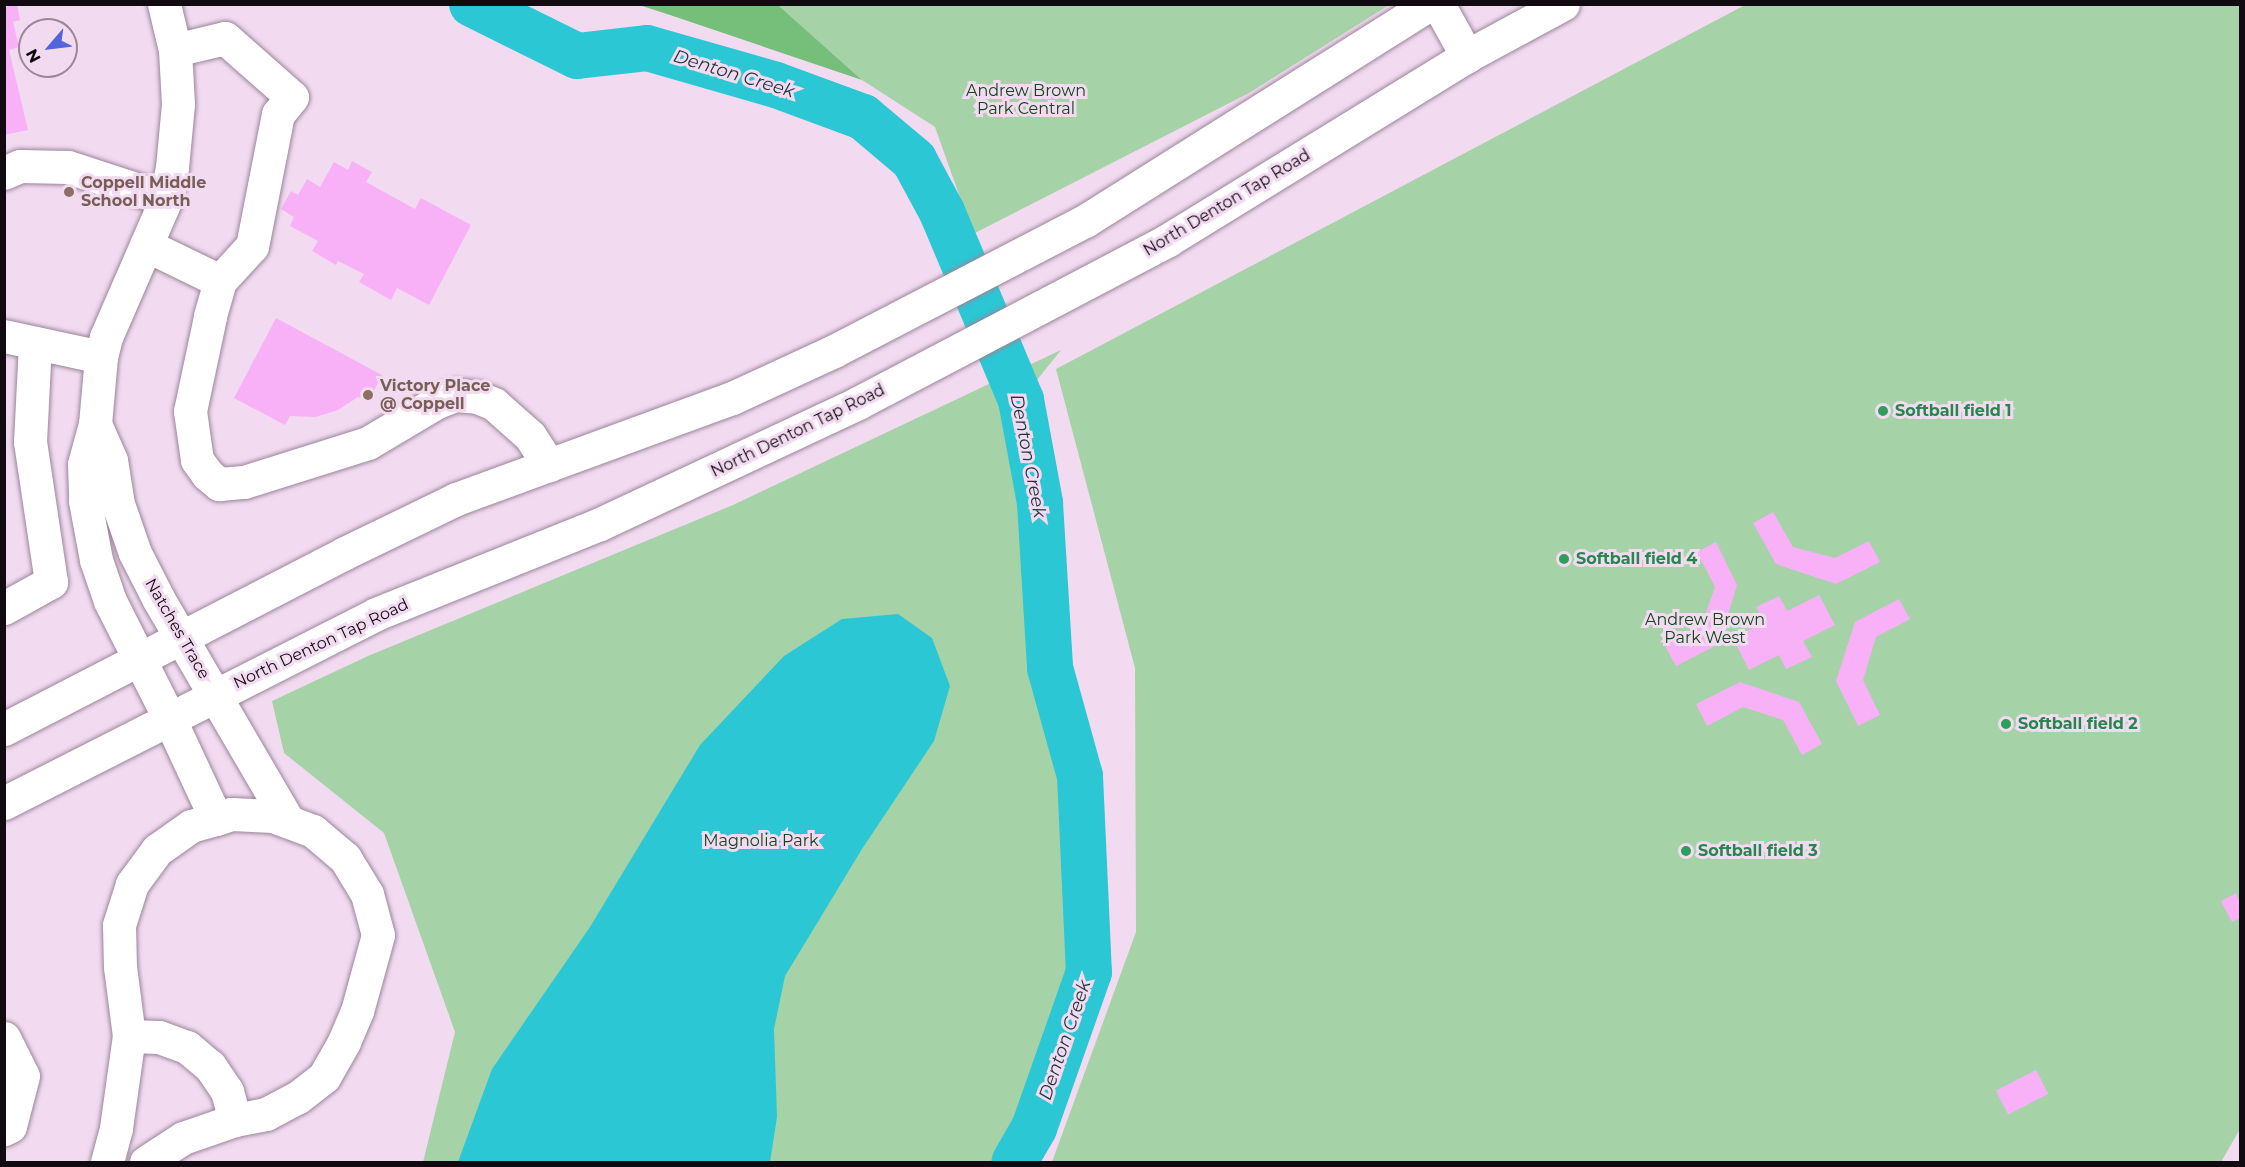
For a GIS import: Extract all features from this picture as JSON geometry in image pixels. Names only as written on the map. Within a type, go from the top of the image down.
[{"type":"main road","name":"Natches Trace","points":[[164,4],[175,50],[178,104],[166,199],[106,338],[101,357],[95,424],[84,464],[85,501],[94,550],[110,602],[170,718],[216,819]]},
{"type":"main road","points":[[4,729],[456,499],[732,398],[834,351],[1084,221],[1430,4]]},
{"type":"main road","points":[[1438,4],[1467,56]]},
{"type":"main road","name":"North Denton Tap Road","points":[[4,803],[376,614],[600,524],[858,403],[1168,240],[1467,56],[1563,4]]},
{"type":"main road","points":[[175,50],[225,38],[292,97],[278,114],[252,246],[220,281],[190,411],[197,460],[207,474],[219,484],[244,482],[368,443],[437,402],[455,395],[477,397],[494,404],[530,436],[549,465]]},
{"type":"main road","points":[[4,173],[20,166],[68,167],[166,199]]},
{"type":"main road","points":[[146,244],[220,281]]},
{"type":"main road","points":[[4,608],[51,582],[30,442],[20,339],[101,357]]},
{"type":"main road","name":"Natches Trace","points":[[95,424],[111,460],[118,504],[135,553],[159,600],[288,821]]},
{"type":"main road","points":[[107,1162],[116,1128],[129,1036],[120,967],[119,925],[132,885],[157,850],[191,826],[242,815],[273,816],[313,831],[345,858],[368,894],[378,935],[357,1011],[344,1042],[324,1077],[298,1097],[266,1114],[235,1120],[183,1138],[146,1162]]},
{"type":"main road","points":[[129,1036],[159,1037],[187,1047],[210,1066],[227,1091],[235,1120]]},
{"type":"main road","points":[[4,1038],[23,1076],[10,1126],[4,1130]]},
{"type":"green space","points":[[639,5],[778,5],[862,80],[670,15]]},
{"type":"green space","name":"Andrew Brown Park Central","points":[[778,5],[1389,5],[1249,93],[973,234],[935,127],[862,80]]},
{"type":"green space","name":"Andrew Brown Park West","points":[[1745,5],[2240,5],[2240,1129],[2221,1162],[1052,1162],[1136,932],[1135,668],[1056,369]]},
{"type":"green space","name":"Magnolia Park","points":[[1061,350],[1021,400],[1040,503],[1050,668],[1080,776],[1089,972],[1034,1128],[1014,1162],[423,1162],[455,1032],[384,833],[284,753],[272,701],[368,656],[733,505]]},
{"type":"water","points":[[898,614],[932,638],[950,686],[934,741],[862,849],[785,976],[774,1029],[777,1117],[770,1162],[458,1162],[492,1069],[590,927],[700,745],[784,656],[842,619]]},
{"type":"building","points":[[4,4],[17,4],[20,18],[13,22],[18,47],[9,50],[28,130],[4,135]]},
{"type":"building","points":[[352,161],[372,172],[366,182],[415,209],[421,198],[471,225],[429,305],[397,288],[391,300],[359,282],[364,274],[338,261],[336,265],[312,251],[318,241],[290,226],[294,217],[281,209],[291,191],[298,195],[307,179],[320,187],[334,162],[348,170]]},
{"type":"building","points":[[276,318],[382,375],[368,402],[358,397],[338,410],[315,417],[290,416],[285,425],[234,398]]},
{"type":"building","points":[[1773,512],[1793,547],[1835,558],[1869,541],[1880,562],[1836,584],[1776,564],[1753,523]]},
{"type":"building","points":[[1716,542],[1737,585],[1719,644],[1676,666],[1665,646],[1701,627],[1715,587],[1697,552]]},
{"type":"building","points":[[1819,595],[1835,625],[1803,641],[1812,657],[1786,669],[1779,655],[1749,670],[1733,638],[1765,622],[1756,607],[1779,596],[1787,611]]},
{"type":"building","points":[[1899,599],[1910,619],[1876,637],[1863,680],[1880,715],[1858,726],[1836,681],[1855,622]]},
{"type":"building","points":[[1740,682],[1799,702],[1822,744],[1802,755],[1783,720],[1743,707],[1707,726],[1696,704]]},
{"type":"building","points":[[2236,893],[2240,903],[2240,918],[2232,922],[2221,901]]},
{"type":"building","points":[[2036,1070],[2048,1094],[2008,1114],[1996,1090]]},
{"type":"waterway","name":"Denton Creek","points":[[472,4],[577,56],[647,48],[776,85],[863,117],[914,160],[942,212],[1021,400],[1040,503],[1050,668],[1080,776],[1089,972],[1034,1128],[1014,1162]]},
{"type":"place","name":"Coppell Middle School North","points":[[69,192]]},
{"type":"place","name":"Victory Place @ Coppell","points":[[368,395]]},
{"type":"place","name":"Softball field 1","points":[[1883,411]]},
{"type":"place","name":"Softball field 4","points":[[1564,559]]},
{"type":"place","name":"Softball field 2","points":[[2006,724]]},
{"type":"place","name":"Softball field 3","points":[[1686,851]]}]
